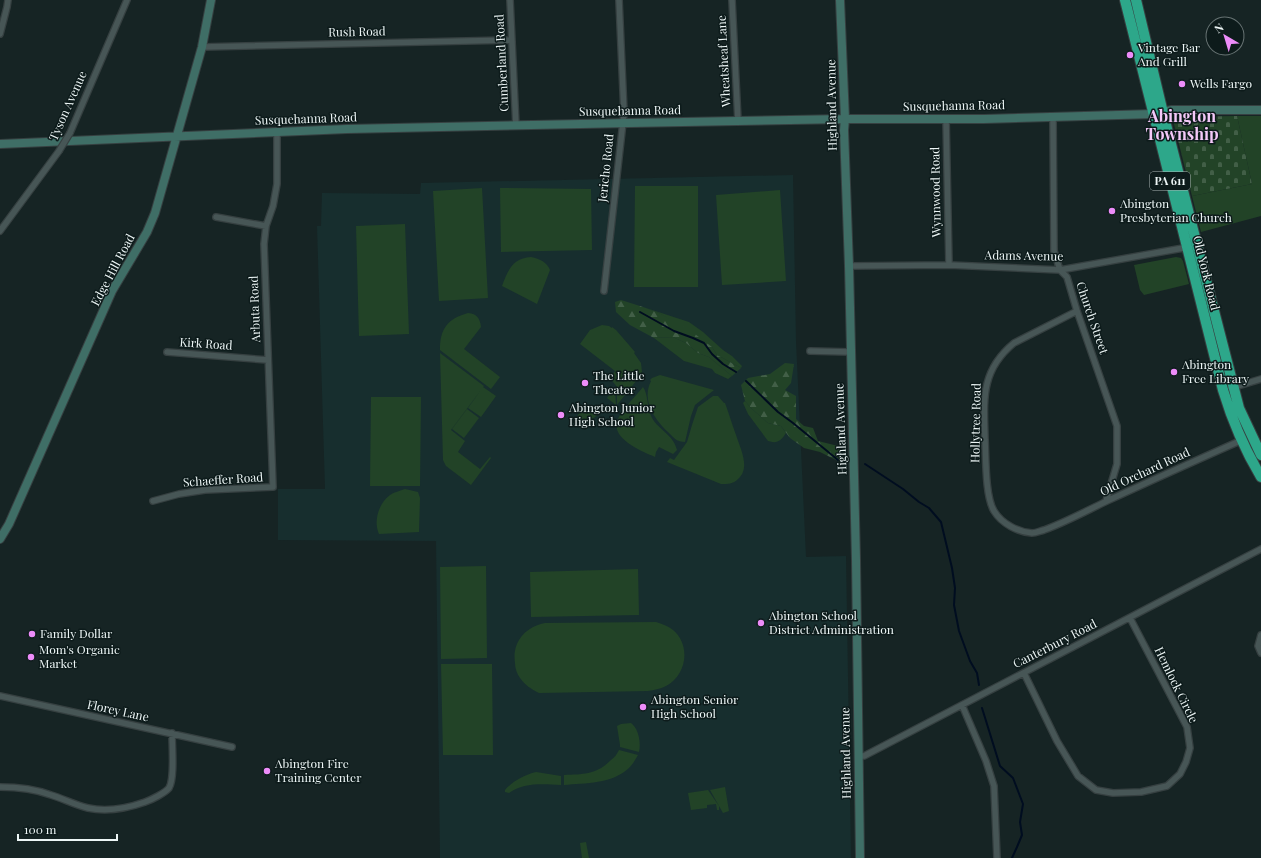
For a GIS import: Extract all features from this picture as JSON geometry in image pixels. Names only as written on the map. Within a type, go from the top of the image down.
[{"type":"highway","name":"Old York Road","points":[[1124,0],[1197,246],[1239,408],[1257,440],[1261,455]]},
{"type":"highway","name":"Old York Road","points":[[1136,0],[1186,247],[1223,390],[1228,408],[1261,477]]},
{"type":"street","points":[[0,34],[8,0]]},
{"type":"street","name":"Tyson Avenue","points":[[0,231],[59,151],[70,133],[127,0]]},
{"type":"street","name":"Edge Hill Road","points":[[0,539],[9,524],[112,291],[150,226],[202,47],[211,0]]},
{"type":"street","name":"Cumberland Road","points":[[510,0],[516,126]]},
{"type":"street","name":"Jericho Road","points":[[604,291],[624,113],[619,0]]},
{"type":"street","name":"Wheatsheaf Lane","points":[[732,0],[738,121]]},
{"type":"street","name":"Highland Avenue","points":[[840,0],[845,119],[844,130],[849,266],[856,560],[860,858]]},
{"type":"street","name":"Rush Road","points":[[202,47],[512,40]]},
{"type":"street","name":"Susquehanna Road","points":[[0,144],[355,128],[845,119],[984,119],[1158,114],[1172,110],[1261,110]]},
{"type":"street","name":"Church Street","points":[[1053,117],[1054,251],[1060,270],[1066,277],[1117,426],[1117,464],[1106,501]]},
{"type":"street","name":"Wynnwood Road","points":[[946,118],[949,265]]},
{"type":"street","name":"Arbuta Road","points":[[273,487],[264,244],[266,226],[273,206],[277,184],[277,132]]},
{"type":"street","points":[[216,217],[266,226]]},
{"type":"street","name":"Adams Avenue","points":[[849,266],[949,265],[1060,270],[1197,246]]},
{"type":"street","name":"Hollytree Road","points":[[1057,525],[1033,533],[1014,528],[1002,521],[994,511],[990,502],[986,478],[985,387],[988,376],[994,365],[1006,349],[1023,338],[1077,311]]},
{"type":"street","points":[[810,351],[850,352]]},
{"type":"street","name":"Kirk Road","points":[[167,352],[268,360]]},
{"type":"street","points":[[1223,390],[1261,379]]},
{"type":"street","name":"Old Orchard Road","points":[[1057,525],[1106,501],[1242,440]]},
{"type":"street","name":"Schaeffer Road","points":[[153,501],[179,494],[205,490],[273,487]]},
{"type":"street","name":"Canterbury Road","points":[[859,756],[864,756],[1261,549]]},
{"type":"street","name":"Hemlock Circle","points":[[1024,673],[1057,741],[1078,776],[1096,790],[1113,793],[1141,792],[1167,786],[1180,774],[1186,762],[1190,748],[1187,727],[1130,618]]},
{"type":"street","points":[[1261,635],[1258,646],[1261,653]]},
{"type":"street","name":"Florey Lane","points":[[0,696],[232,747]]},
{"type":"street","points":[[962,705],[986,761],[994,786],[997,858]]},
{"type":"street","points":[[0,787],[16,787],[35,790],[90,809],[112,810],[135,806],[152,800],[169,788],[172,775],[172,733]]},
{"type":"shaded area","points":[[793,175],[796,341],[806,557],[846,556],[851,858],[440,858],[436,541],[278,540],[278,489],[325,489],[317,226],[321,226],[322,193],[420,194],[421,183]]},
{"type":"green space","points":[[1237,116],[1261,116],[1261,216],[1201,232],[1192,196],[1252,184]]},
{"type":"green space","points":[[1237,116],[1252,184],[1192,196],[1173,120],[1175,117]]},
{"type":"green space","points":[[635,186],[698,186],[698,287],[634,287]]},
{"type":"green space","points":[[482,188],[488,298],[439,301],[433,191]]},
{"type":"green space","points":[[500,188],[591,189],[592,250],[501,252]]},
{"type":"green space","points":[[780,190],[786,281],[722,285],[716,195]]},
{"type":"green space","points":[[405,224],[409,334],[359,336],[356,226]]},
{"type":"green space","points":[[531,257],[543,261],[550,270],[537,304],[502,286],[509,270],[515,262]]},
{"type":"green space","points":[[1176,257],[1181,258],[1183,261],[1189,284],[1144,295],[1140,290],[1134,265]]},
{"type":"green space","points":[[621,300],[659,313],[691,331],[712,347],[717,355],[741,368],[732,376],[709,357],[698,353],[686,343],[673,337],[654,338],[630,325],[616,312],[615,302]]},
{"type":"green space","points":[[643,307],[689,322],[732,356],[742,366],[741,368],[717,355],[712,347],[659,313]]},
{"type":"green space","points":[[468,313],[474,314],[478,317],[481,327],[464,349],[500,377],[491,389],[440,350],[441,336],[446,326],[455,318]]},
{"type":"green space","points":[[602,325],[612,327],[616,330],[635,352],[634,353],[641,363],[642,372],[640,376],[617,405],[617,387],[610,378],[615,371],[580,344],[590,330]]},
{"type":"green space","points":[[673,337],[686,343],[698,353],[709,357],[732,376],[728,379],[715,373],[712,369],[684,361],[654,338]]},
{"type":"green space","points":[[440,353],[496,396],[481,417],[468,408],[481,390],[451,430],[465,441],[458,452],[480,469],[490,457],[491,458],[471,485],[446,466],[443,460]]},
{"type":"green space","points":[[785,363],[794,364],[791,383],[785,390],[796,396],[796,419],[804,426],[813,428],[818,441],[842,447],[842,463],[820,452],[804,448],[790,438],[781,426],[768,423],[745,401],[741,385],[748,378],[770,374]]},
{"type":"green space","points":[[660,375],[714,390],[695,405],[685,442],[672,437],[651,410],[648,396],[650,380]]},
{"type":"green space","points":[[643,387],[646,393],[652,418],[675,444],[677,450],[673,454],[659,447],[655,457],[628,443],[618,432],[616,426],[620,415]]},
{"type":"green space","points":[[615,388],[616,405],[607,398]]},
{"type":"green space","points":[[713,396],[718,396],[725,403],[742,452],[744,469],[736,481],[730,483],[721,484],[667,462],[670,458],[674,460],[687,442],[698,407]]},
{"type":"green space","points":[[371,397],[421,397],[420,486],[370,486]]},
{"type":"green space","points":[[745,401],[768,423],[781,426],[786,433],[780,440],[776,442],[768,441],[748,414],[743,403]]},
{"type":"green space","points":[[583,406],[598,415],[585,423],[577,417]]},
{"type":"green space","points":[[467,409],[479,418],[464,438],[452,429]]},
{"type":"green space","points":[[405,489],[418,492],[420,498],[419,532],[379,534],[377,529],[377,518],[380,507],[386,498],[395,492]]},
{"type":"green space","points":[[486,566],[487,658],[441,659],[440,567]]},
{"type":"green space","points":[[638,569],[639,615],[531,617],[530,572]]},
{"type":"green space","points":[[656,622],[667,626],[679,636],[684,651],[684,660],[678,675],[673,681],[662,688],[648,691],[539,693],[524,683],[516,671],[515,655],[518,642],[526,632],[538,625],[545,623]]},
{"type":"green space","points":[[441,664],[492,664],[493,755],[443,755]]},
{"type":"green space","points":[[631,723],[639,736],[639,752],[620,747],[617,726]]},
{"type":"green space","points":[[619,750],[638,755],[634,762],[622,773],[615,777],[598,782],[564,785],[564,775],[584,774],[600,769],[615,757]]},
{"type":"green space","points":[[536,772],[561,776],[561,785],[534,784],[515,789],[509,793],[505,792],[505,790],[515,781]]},
{"type":"green space","points":[[725,787],[729,811],[723,813],[710,790]]},
{"type":"green space","points":[[708,790],[719,806],[719,810],[717,810],[716,804],[707,805],[707,808],[691,810],[688,793]]},
{"type":"green space","points":[[586,842],[589,858],[582,858],[580,843]]},
{"type":"waterway","points":[[640,312],[674,331],[704,343],[712,354],[723,364],[736,372]]},
{"type":"waterway","points":[[746,381],[778,412],[838,460]]},
{"type":"waterway","points":[[865,464],[929,508],[941,522],[952,568],[955,588],[954,605],[959,631],[970,661],[977,673],[979,685]]},
{"type":"waterway","points":[[982,708],[1000,766],[1013,778],[1023,804],[1020,822],[1022,835],[1012,858]]},
{"type":"place","name":"Vintage Bar And Grill","points":[[1130,55]]},
{"type":"place","name":"Wells Fargo","points":[[1182,84]]},
{"type":"place","name":"Abington Presbyterian Church","points":[[1112,211]]},
{"type":"place","name":"Abington Free Library","points":[[1174,372]]},
{"type":"place","name":"The Little Theater","points":[[585,383]]},
{"type":"place","name":"Abington Junior High School","points":[[561,415]]},
{"type":"place","name":"Abington School District Administration","points":[[761,623]]},
{"type":"place","name":"Family Dollar","points":[[32,634]]},
{"type":"place","name":"Mom's Organic Market","points":[[31,657]]},
{"type":"place","name":"Abington Senior High School","points":[[643,707]]},
{"type":"place","name":"Abington Fire Training Center","points":[[267,771]]},
{"type":"district","name":"Abington Township","points":[[1182,125]]}]
